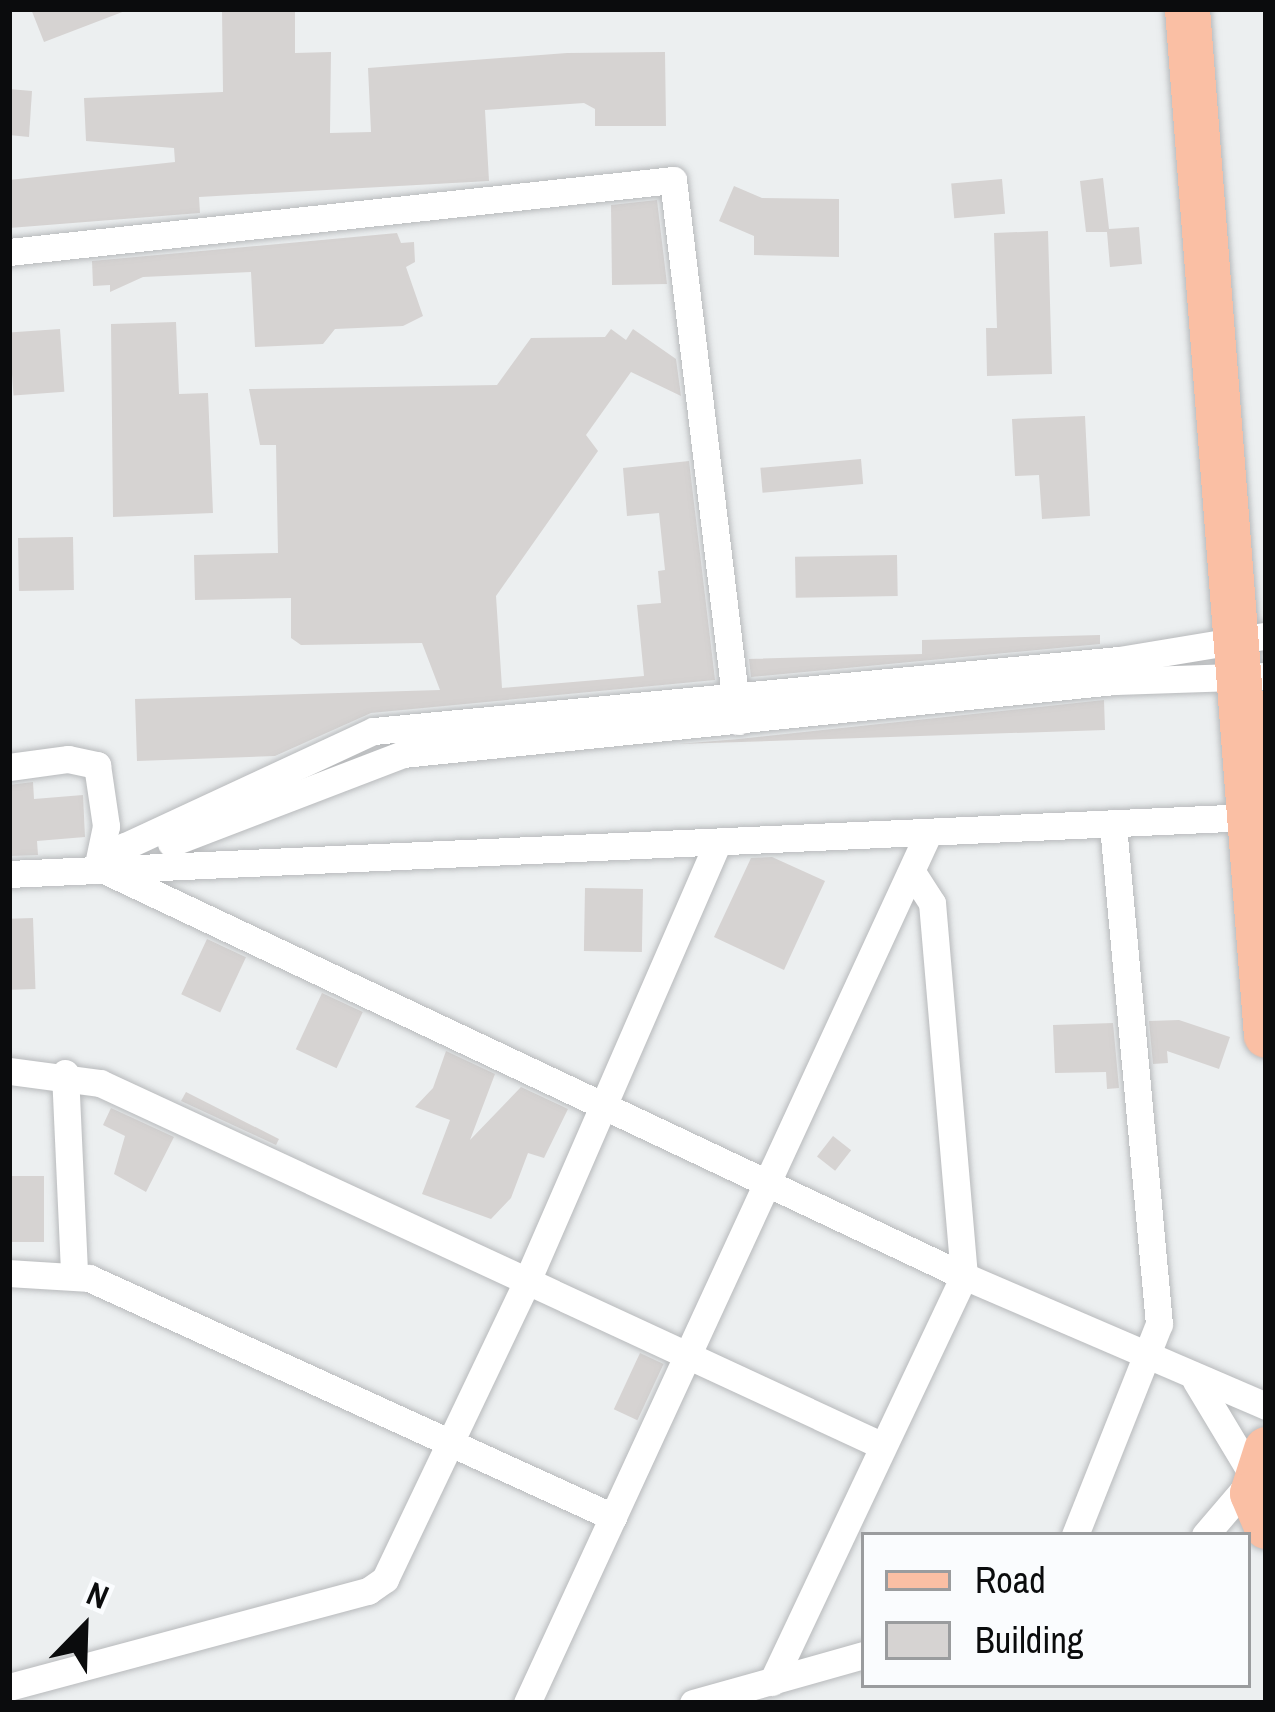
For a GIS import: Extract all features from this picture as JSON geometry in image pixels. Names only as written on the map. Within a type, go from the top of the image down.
[{"type":"main road","points":[[1187,9],[1253,660]]},
{"type":"main road","points":[[1213,9],[1253,660],[1250,818],[1266,1035]]},
{"type":"main road","points":[[1259,1461],[1266,1526]]},
{"type":"street","points":[[9,251],[673,180],[737,710]]},
{"type":"street","points":[[737,710],[1119,660],[1253,660]]},
{"type":"street","points":[[101,868],[125,846],[373,731],[402,741],[1114,681],[1253,660]]},
{"type":"street","points":[[9,767],[68,759],[98,765],[106,826],[101,868]]},
{"type":"street","points":[[9,874],[716,846],[1250,818]]},
{"type":"street","points":[[1077,1532],[1150,1359],[1158,1308],[1112,825]]},
{"type":"street","points":[[527,1703],[928,834]]},
{"type":"street","points":[[9,1687],[368,1592],[392,1570],[527,1281],[716,846]]},
{"type":"street","points":[[101,868],[964,1276],[1196,1381],[1266,1406]]},
{"type":"street","points":[[772,1682],[964,1276],[932,903],[912,872]]},
{"type":"street","points":[[9,1071],[65,1073],[883,1446]]},
{"type":"street","points":[[65,1073],[74,1274]]},
{"type":"street","points":[[9,1273],[74,1274],[613,1517]]},
{"type":"street","points":[[1196,1381],[1259,1461],[1207,1532]]},
{"type":"street","points":[[693,1703],[861,1656]]},
{"type":"building","points":[[31,9],[125,9],[125,11],[44,42]]},
{"type":"building","points":[[222,9],[295,9],[295,53],[331,52],[330,133],[371,132],[368,68],[567,53],[665,52],[666,126],[595,126],[595,109],[584,103],[485,110],[489,181],[199,197],[200,213],[9,228],[9,180],[175,162],[174,148],[86,141],[84,98],[223,92]]},
{"type":"building","points":[[9,89],[32,91],[29,137],[9,135]]},
{"type":"building","points":[[1103,178],[1109,229],[1139,227],[1142,264],[1110,267],[1107,232],[1086,232],[1080,181]]},
{"type":"building","points":[[1002,179],[1005,214],[954,218],[951,183]]},
{"type":"building","points":[[734,186],[762,198],[839,199],[839,257],[754,255],[754,236],[719,221]]},
{"type":"building","points":[[657,200],[667,284],[612,285],[611,205]]},
{"type":"building","points":[[1048,231],[1052,374],[987,376],[986,328],[997,328],[994,233]]},
{"type":"building","points":[[397,233],[401,243],[414,242],[415,262],[406,267],[423,316],[403,326],[335,329],[323,344],[255,347],[251,272],[143,277],[110,292],[110,285],[93,286],[92,261]]},
{"type":"building","points":[[176,322],[179,394],[208,393],[213,513],[113,517],[111,324]]},
{"type":"building","points":[[60,329],[64,392],[14,395],[9,333]]},
{"type":"building","points":[[611,329],[626,340],[633,329],[676,359],[681,396],[631,372],[586,435],[598,451],[496,596],[502,688],[644,676],[637,605],[661,603],[658,571],[665,570],[659,513],[627,516],[623,468],[689,461],[715,680],[371,713],[275,756],[137,761],[135,699],[440,690],[422,643],[301,645],[291,638],[291,598],[195,600],[194,555],[278,553],[276,445],[260,445],[249,389],[497,385],[531,338],[605,337]]},
{"type":"building","points":[[1085,416],[1090,516],[1042,519],[1039,475],[1015,476],[1012,419]]},
{"type":"building","points":[[861,459],[863,484],[763,493],[760,468]]},
{"type":"building","points":[[73,537],[74,590],[19,591],[18,538]]},
{"type":"building","points":[[897,555],[898,596],[796,598],[795,557]]},
{"type":"building","points":[[1100,635],[1100,644],[751,677],[749,659],[922,654],[922,640]]},
{"type":"building","points":[[1104,700],[1105,730],[678,744],[739,739]]},
{"type":"building","points":[[33,782],[34,799],[83,795],[85,837],[37,841],[38,855],[9,856],[9,785]]},
{"type":"building","points":[[772,857],[825,881],[784,970],[714,937],[751,858]]},
{"type":"building","points":[[585,888],[643,889],[642,952],[584,951]]},
{"type":"building","points":[[33,918],[35,989],[11,990],[9,919]]},
{"type":"building","points":[[207,939],[246,957],[220,1012],[181,994]]},
{"type":"building","points":[[322,993],[363,1012],[337,1068],[296,1049]]},
{"type":"building","points":[[1179,1020],[1230,1037],[1219,1069],[1167,1051],[1168,1063],[1153,1064],[1149,1021]]},
{"type":"building","points":[[1113,1023],[1119,1088],[1107,1089],[1106,1072],[1055,1073],[1053,1025]]},
{"type":"building","points":[[446,1051],[495,1074],[470,1140],[521,1087],[568,1109],[544,1158],[528,1153],[511,1198],[491,1219],[422,1194],[450,1120],[415,1107],[433,1088]]},
{"type":"building","points":[[186,1092],[279,1139],[276,1145],[181,1101]]},
{"type":"building","points":[[111,1108],[174,1137],[146,1192],[114,1174],[125,1136],[103,1125]]},
{"type":"building","points":[[833,1136],[851,1150],[835,1171],[817,1156]]},
{"type":"building","points":[[9,1176],[44,1176],[44,1242],[9,1242]]},
{"type":"building","points":[[640,1353],[664,1364],[637,1420],[614,1409]]}]
